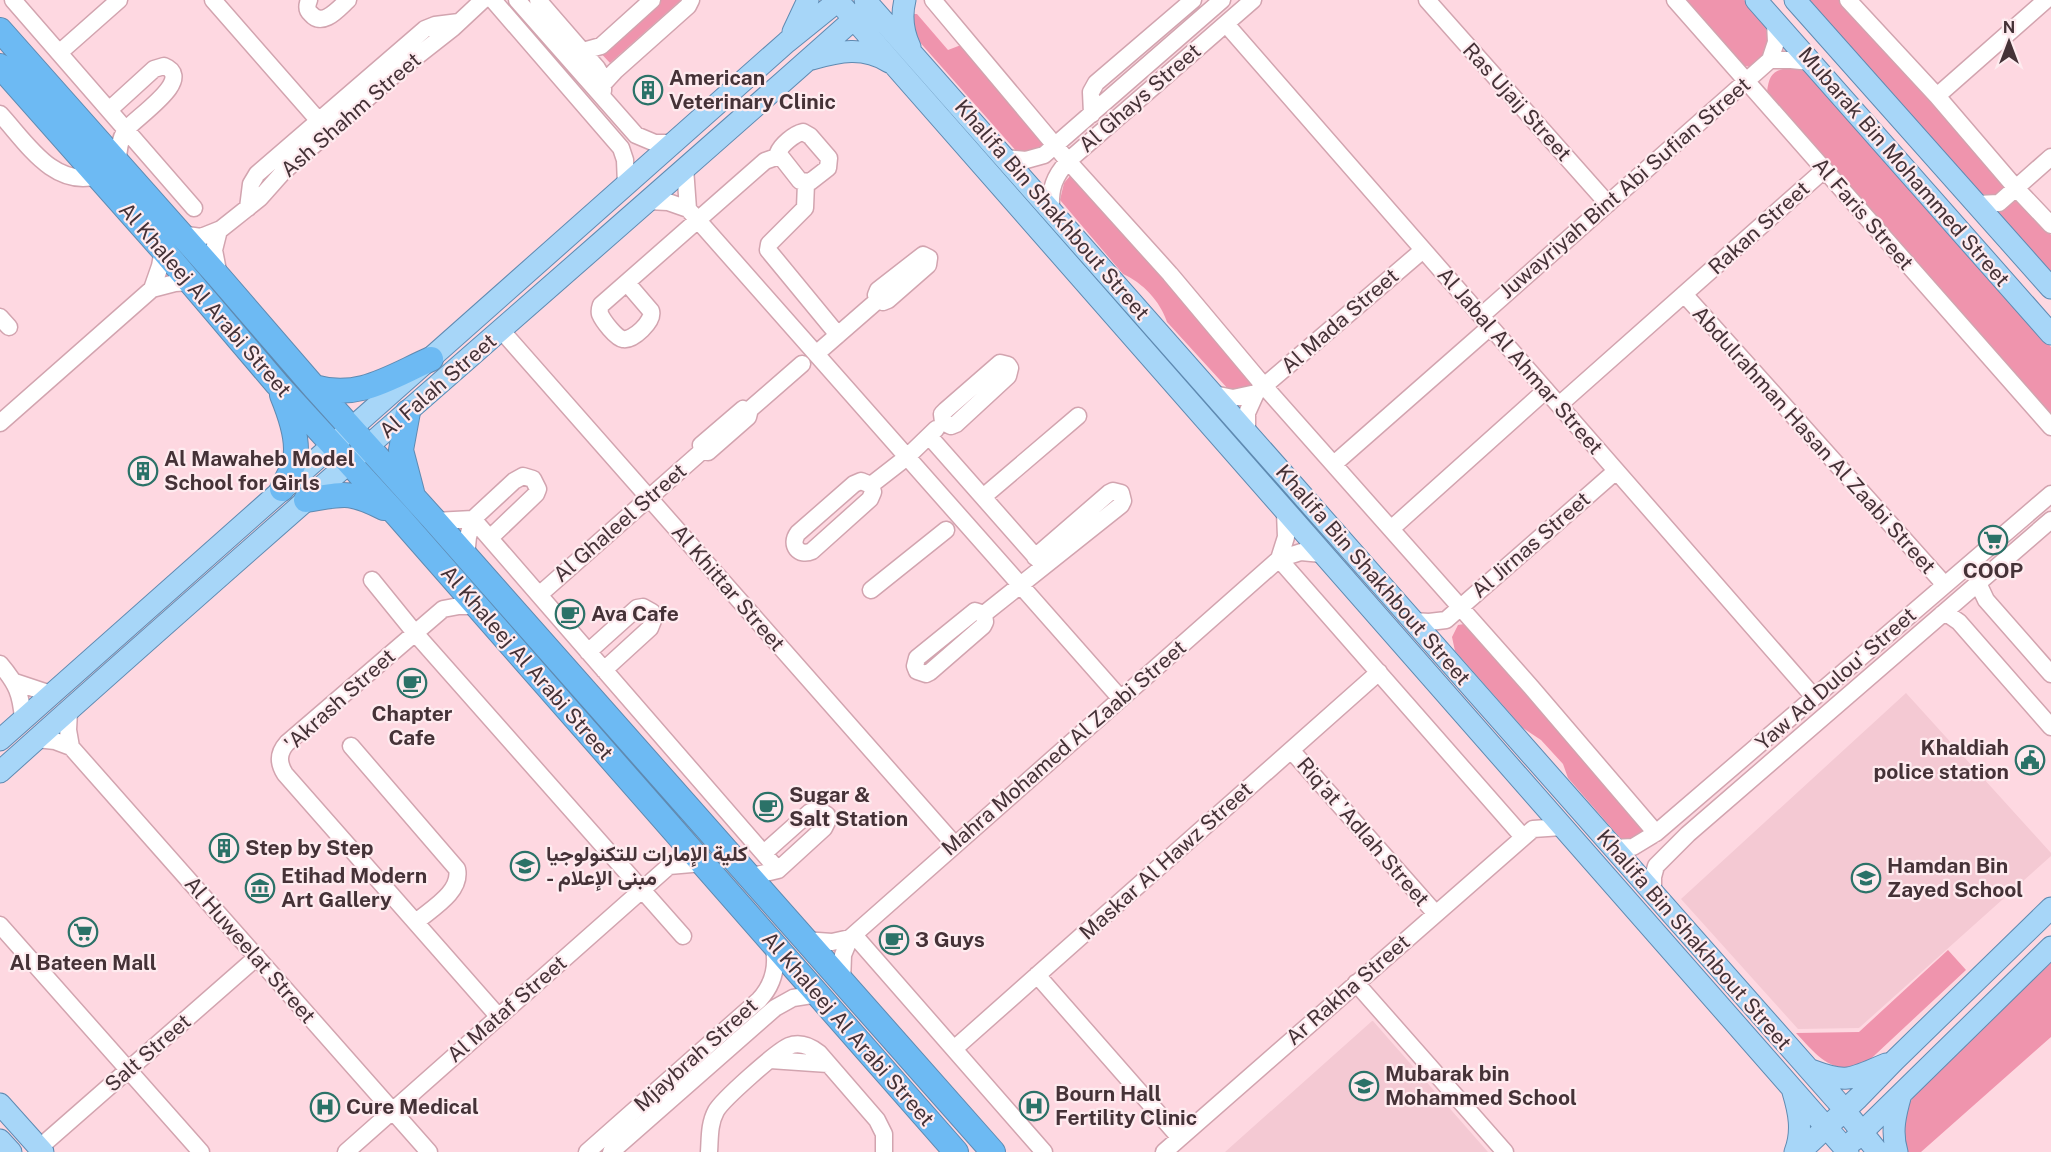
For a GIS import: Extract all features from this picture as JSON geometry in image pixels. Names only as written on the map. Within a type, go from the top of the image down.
[{"type":"highway","name":"Al Khaleej Al Arabi Street","points":[[0,30],[79,138]]},
{"type":"highway","name":"Al Khaleej Al Arabi Street","points":[[0,66],[79,138],[172,242],[219,277],[368,448],[447,572],[956,1152]]},
{"type":"highway","name":"Al Khaleej Al Arabi Street","points":[[172,242],[192,282],[277,384],[332,445],[350,464],[406,507],[435,521],[993,1152]]},
{"type":"highway","points":[[314,387],[336,392],[367,388],[431,360]]},
{"type":"highway","points":[[277,384],[290,415],[296,451],[294,463],[282,489]]},
{"type":"highway","points":[[306,500],[343,494],[406,507],[400,450],[408,412]]},
{"type":"main road","points":[[787,42],[808,0]]},
{"type":"main road","name":"Al Falah Street","points":[[0,740],[787,42],[838,0]]},
{"type":"main road","name":"Khalifa Bin Shakhbout Street","points":[[838,0],[866,6],[911,51],[1845,1111],[1878,1152]]},
{"type":"main road","points":[[905,0],[902,14],[903,24],[911,51]]},
{"type":"main road","name":"Mubarak Bin Mohammed Street","points":[[1756,0],[2051,334]]},
{"type":"main road","name":"Mubarak Bin Mohammed Street","points":[[1795,0],[2051,288]]},
{"type":"main road","name":"Al Falah Street","points":[[0,772],[306,500],[350,464],[686,168],[866,6]]},
{"type":"main road","name":"Khalifa Bin Shakhbout Street","points":[[866,6],[894,64],[1845,1151]]},
{"type":"main road","points":[[806,61],[837,52],[859,51],[894,64]]},
{"type":"main road","points":[[1800,1152],[1845,1111],[2051,908]]},
{"type":"main road","points":[[1845,1151],[2051,947]]},
{"type":"main road","points":[[1808,1069],[1834,1078],[1847,1079],[1895,1060]]},
{"type":"main road","points":[[1792,1088],[1799,1113],[1800,1128],[1795,1152]]},
{"type":"main road","points":[[1897,1152],[1893,1139],[1893,1128],[1901,1094]]},
{"type":"main road","points":[[0,1104],[41,1150]]},
{"type":"main road","points":[[0,1140],[11,1152]]},
{"type":"street","points":[[13,0],[194,208]]},
{"type":"street","points":[[59,53],[119,0]]},
{"type":"street","points":[[213,0],[319,121]]},
{"type":"street","points":[[309,0],[308,10],[311,15],[321,19],[326,18],[348,0]]},
{"type":"street","points":[[248,208],[252,180],[425,29],[441,30],[459,22],[483,0]]},
{"type":"street","points":[[493,0],[616,141],[625,160],[626,185]]},
{"type":"street","points":[[517,0],[603,91],[636,135],[655,143],[673,143]]},
{"type":"street","points":[[538,0],[601,73],[603,91]]},
{"type":"street","points":[[583,51],[601,46],[652,0]]},
{"type":"street","points":[[603,91],[615,71],[688,6],[691,0]]},
{"type":"street","points":[[933,0],[1055,146],[1170,274],[1260,389],[1334,464],[1656,833]]},
{"type":"street","name":"Al Ghays Street","points":[[1006,158],[1032,159],[1044,155],[1222,0]]},
{"type":"street","name":"Al Ghays Street","points":[[1051,209],[1052,183],[1068,161],[1253,0]]},
{"type":"street","name":"Ras Ujaij Street","points":[[1427,0],[1608,204]]},
{"type":"street","name":"Al Faris Street","points":[[1675,0],[2051,428]]},
{"type":"street","points":[[1848,0],[2051,225]]},
{"type":"street","points":[[1937,96],[2046,0]]},
{"type":"street","points":[[1092,114],[1091,92],[1096,83],[1186,2]]},
{"type":"street","name":"Juwayriyah Bint Abi Sufian Street","points":[[1334,464],[1608,204],[1770,60],[1776,42],[1775,22]]},
{"type":"street","name":"Al Jabal Al Ahmar Street","points":[[1226,24],[1814,697]]},
{"type":"street","name":"Ash Shahm Street","points":[[172,242],[201,237],[219,230],[248,208],[284,171],[402,68],[441,30]]},
{"type":"street","name":"Juwayriyah Bint Abi Sufian Street","points":[[1770,60],[1811,62]]},
{"type":"street","points":[[0,114],[43,162],[60,173],[78,178],[108,170],[126,130],[171,87],[174,82],[173,72],[164,66],[154,69],[109,110]]},
{"type":"street","points":[[60,173],[66,157],[79,138],[126,130]]},
{"type":"street","points":[[803,132],[828,155],[829,161],[828,168],[813,181],[806,183],[800,181],[779,156],[779,149],[797,134],[803,132]]},
{"type":"street","points":[[627,283],[693,215],[765,161],[779,156]]},
{"type":"street","points":[[1997,225],[1999,203],[2051,157]]},
{"type":"street","points":[[686,168],[693,215]]},
{"type":"street","name":"Rakan Street","points":[[1559,405],[1824,170]]},
{"type":"street","points":[[252,180],[256,191],[264,194]]},
{"type":"street","points":[[806,183],[805,208],[769,244],[768,250],[838,334]]},
{"type":"street","points":[[647,201],[668,202],[693,215],[1121,699]]},
{"type":"street","points":[[1977,204],[1999,203]]},
{"type":"street","points":[[219,230],[214,250],[219,277]]},
{"type":"street","points":[[152,289],[172,242]]},
{"type":"street","name":"Al Mada Street","points":[[1260,389],[1423,250]]},
{"type":"street","points":[[0,423],[152,289],[175,283],[192,282]]},
{"type":"street","name":"Abdulrahman Hasan Al Zaabi Street","points":[[1684,294],[1945,585]]},
{"type":"street","points":[[816,354],[878,300]]},
{"type":"street","name":"Al Khittar Street","points":[[501,330],[955,845]]},
{"type":"street","name":"Al Ghaleel Street","points":[[538,595],[702,451],[701,445],[741,410],[748,411],[802,364]]},
{"type":"street","points":[[1214,394],[1233,398],[1260,389]]},
{"type":"street","points":[[1247,433],[1247,413],[1260,389]]},
{"type":"street","points":[[1391,529],[1546,390]]},
{"type":"street","points":[[983,497],[1078,416]]},
{"type":"street","points":[[871,485],[907,457],[943,422]]},
{"type":"street","points":[[929,436],[1040,562]]},
{"type":"street","name":"Al Jirnas Street","points":[[1446,620],[1616,471]]},
{"type":"street","points":[[435,521],[473,519],[518,478],[528,476],[533,479],[538,489],[536,494],[490,538]]},
{"type":"street","points":[[865,481],[871,485],[873,492],[870,499],[812,551],[801,552],[796,549],[794,543],[798,533],[854,484],[865,481]]},
{"type":"street","points":[[984,614],[1021,586],[1040,562],[1109,493],[1113,491],[1121,493],[1123,501],[1121,505],[1040,562]]},
{"type":"street","name":"Yaw Ad Dulou' Street","points":[[1613,848],[1633,847],[1656,833],[2051,494]]},
{"type":"street","points":[[1285,512],[1286,537],[1279,559],[1379,672],[1528,833]]},
{"type":"street","points":[[473,519],[778,870]]},
{"type":"street","name":"Al Khaleej Al Arabi Street","points":[[466,556],[473,519]]},
{"type":"street","name":"Yaw Ad Dulou' Street","points":[[1653,893],[1656,866],[1681,842],[2051,520]]},
{"type":"street","points":[[871,590],[946,530]]},
{"type":"street","name":"Mahra Mohamed Al Zaabi Street","points":[[852,936],[1279,559],[1301,552],[1322,554]]},
{"type":"street","points":[[447,572],[442,609],[477,606]]},
{"type":"street","points":[[372,580],[415,633],[683,936]]},
{"type":"street","points":[[1978,583],[1986,600],[2051,674]]},
{"type":"street","points":[[588,652],[637,608],[648,608],[652,612],[654,618],[650,628],[604,670]]},
{"type":"street","name":"'Akrash Street","points":[[442,609],[287,743],[281,751],[280,761],[285,774],[498,1016]]},
{"type":"street","points":[[1942,614],[1949,615],[1959,622],[2051,727]]},
{"type":"street","points":[[1413,621],[1446,620],[1441,653]]},
{"type":"street","points":[[0,664],[15,682],[21,700],[23,719]]},
{"type":"street","name":"Maskar Al Hawz Street","points":[[954,1049],[1379,672]]},
{"type":"street","points":[[15,682],[51,694]]},
{"type":"street","points":[[69,711],[68,729],[71,747]]},
{"type":"street","points":[[37,739],[55,741],[71,747]]},
{"type":"street","points":[[351,746],[457,870],[458,878],[454,889],[416,922]]},
{"type":"street","name":"Al Huweelat Street","points":[[71,747],[429,1152]]},
{"type":"street","name":"Riq'at 'Adlah Street","points":[[1291,750],[1436,914]]},
{"type":"street","points":[[1681,842],[1673,834],[1673,825],[1703,799],[1710,786]]},
{"type":"street","points":[[1528,833],[1538,809],[1536,796]]},
{"type":"street","points":[[748,877],[778,870],[824,828],[827,824],[827,815],[819,810],[810,812],[764,853]]},
{"type":"street","points":[[1528,833],[1562,826]]},
{"type":"street","points":[[673,830],[669,866],[703,863]]},
{"type":"street","name":"Ar Rakha Street","points":[[1164,1152],[1528,833]]},
{"type":"street","name":"Al Mataf Street","points":[[346,1152],[669,866]]},
{"type":"street","name":"Al Khaleej Al Arabi Street","points":[[776,909],[778,870]]},
{"type":"street","points":[[0,925],[201,1152]]},
{"type":"street","points":[[804,940],[832,942],[852,936]]},
{"type":"street","points":[[842,983],[843,955],[852,936]]},
{"type":"street","points":[[852,936],[1044,1152]]},
{"type":"street","name":"Mjaybrah Street","points":[[587,1152],[759,1000],[770,985],[774,972],[775,957],[772,942]]},
{"type":"street","name":"Salt Street","points":[[41,1150],[257,957]]},
{"type":"street","points":[[1037,975],[1180,1138]]},
{"type":"street","points":[[1356,983],[1505,1152]]},
{"type":"street","name":"Mjaybrah Street","points":[[613,1151],[775,1008],[793,998],[818,994]]},
{"type":"street","points":[[710,1152],[710,1128],[718,1108],[770,1060],[788,1046],[800,1044],[815,1049],[877,1120],[884,1134],[884,1152]]},
{"type":"shaded area","points":[[650,0],[681,0],[610,63],[596,48]]},
{"type":"shaded area","points":[[1684,0],[1744,0],[1768,27],[1775,42],[1754,68],[1741,65]]},
{"type":"shaded area","points":[[1803,0],[1841,0],[2051,235],[2051,276]]},
{"type":"shaded area","points":[[909,14],[917,14],[948,50],[961,45],[1044,139],[1044,150],[1018,153],[909,30]]},
{"type":"shaded area","points":[[1798,67],[1808,73],[2051,347],[2051,418],[1767,93],[1768,85],[1775,72]]},
{"type":"shaded area","points":[[1070,176],[1075,176],[1256,380],[1251,391],[1229,390],[1167,322],[1160,307],[1150,294],[1137,282],[1123,274],[1060,200],[1064,183]]},
{"type":"shaded area","points":[[1464,624],[1573,740],[1640,819],[1647,837],[1630,844],[1621,839],[1568,778],[1563,764],[1541,740],[1523,728],[1455,651],[1452,637],[1458,625]]},
{"type":"shaded area","name":"Hamdan Bin Zayed School","points":[[1906,693],[2051,853],[2051,856],[1859,1028],[1798,1029],[1681,899]]},
{"type":"shaded area","points":[[1948,950],[1966,970],[1861,1068],[1850,1069],[1831,1064],[1817,1055],[1796,1033],[1859,1032]]},
{"type":"shaded area","points":[[2051,960],[2051,1037],[1921,1152],[1904,1152],[1901,1146],[1906,1108],[1917,1092]]},
{"type":"shaded area","name":"Mubarak bin Mohammed School","points":[[1372,1021],[1488,1152],[1225,1152]]},
{"type":"place","name":"American Veterinary Clinic","points":[[648,90]]},
{"type":"place","name":"Al Mawaheb Model School for Girls","points":[[143,471]]},
{"type":"place","name":"COOP","points":[[1993,540]]},
{"type":"place","name":"Ava Cafe","points":[[570,614]]},
{"type":"place","name":"Chapter Cafe","points":[[412,683]]},
{"type":"place","name":"Khaldiah police station","points":[[2030,760]]},
{"type":"place","name":"Sugar & Salt Station","points":[[768,807]]},
{"type":"place","name":"Step by Step","points":[[224,848]]},
{"type":"place","name":"كلية الإمارات للتكنولوجيا - مبنى الإعلام","points":[[525,866]]},
{"type":"place","name":"Hamdan Bin Zayed School","points":[[1866,878]]},
{"type":"place","name":"Etihad Modern Art Gallery","points":[[260,888]]},
{"type":"place","name":"Al Bateen Mall","points":[[83,932]]},
{"type":"place","name":"3 Guys","points":[[894,940]]},
{"type":"place","name":"Mubarak bin Mohammed School","points":[[1364,1086]]},
{"type":"place","name":"Bourn Hall Fertility Clinic","points":[[1034,1106]]},
{"type":"place","name":"Cure Medical","points":[[325,1107]]}]
